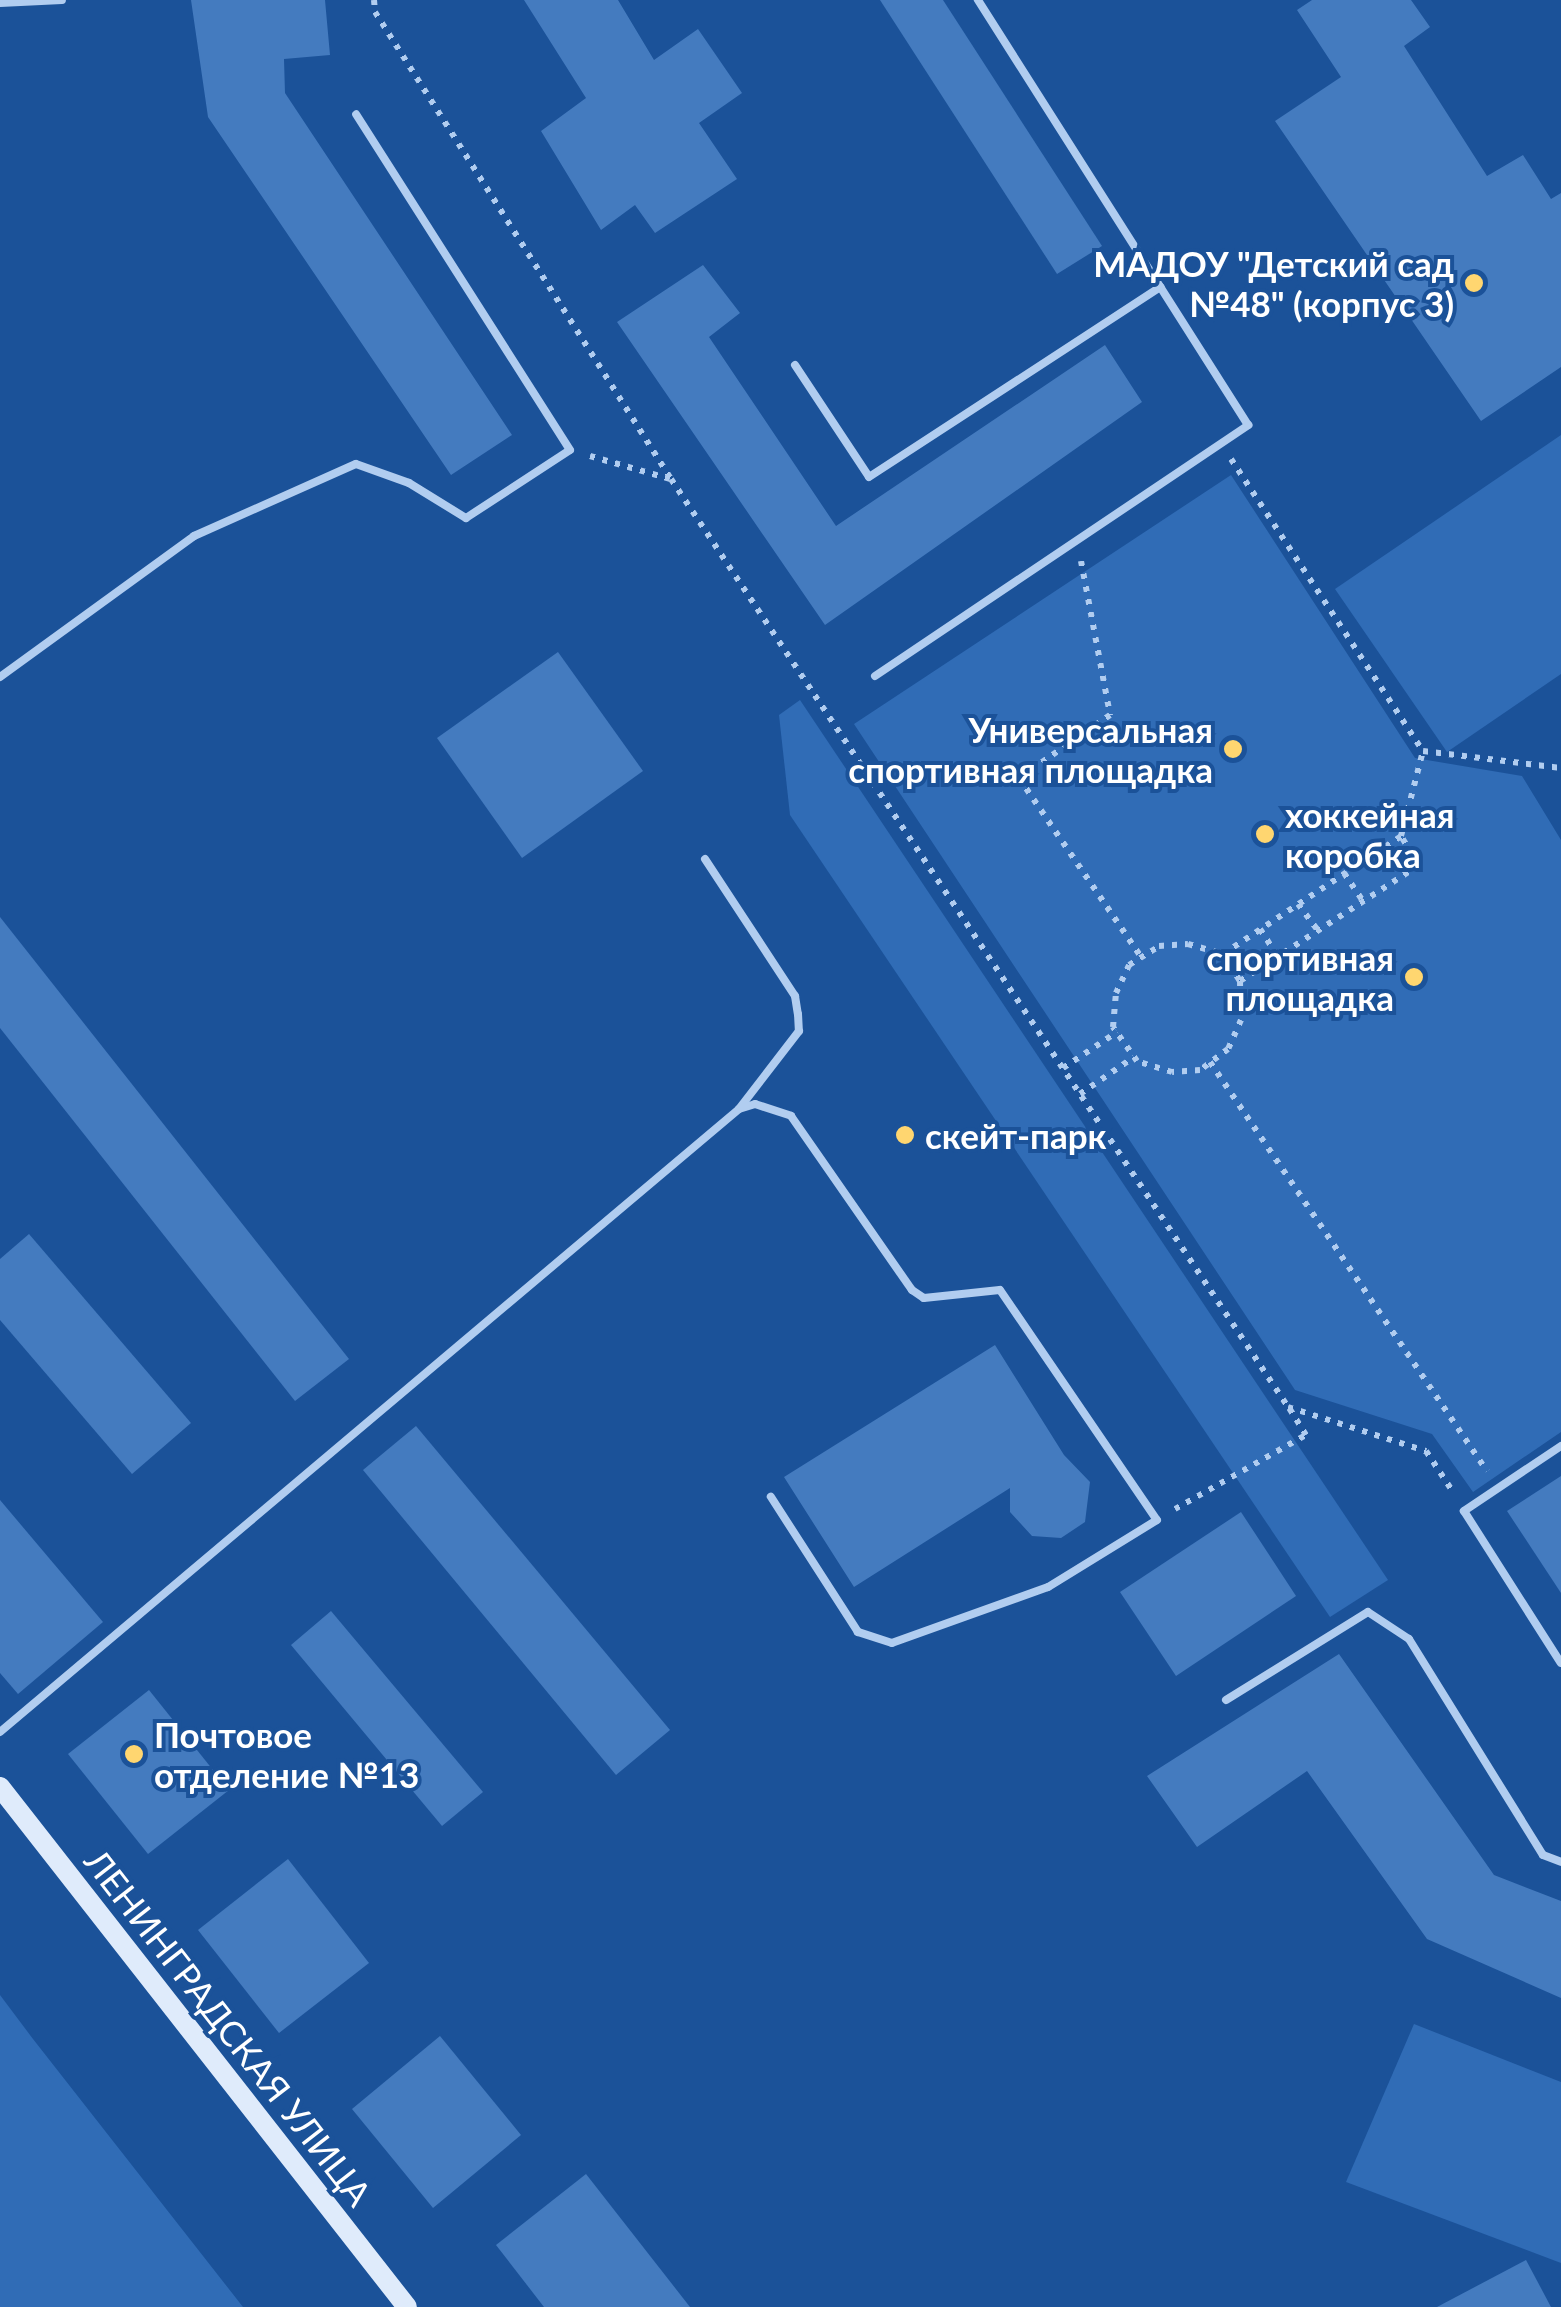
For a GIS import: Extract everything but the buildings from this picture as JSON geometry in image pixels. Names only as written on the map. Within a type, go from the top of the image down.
[{"type":"street","name":"ЛЕНИНГРАДСКАЯ УЛИЦА","points":[[0,1787],[407,2307]]},
{"type":"lane","points":[[0,3],[62,0]]},
{"type":"lane","points":[[875,676],[1248,425],[978,0]]},
{"type":"lane","points":[[0,677],[194,536],[356,464],[409,483],[466,518],[570,450],[356,114]]},
{"type":"lane","points":[[795,365],[869,477],[1160,287]]},
{"type":"lane","points":[[0,1732],[739,1109],[798,1031],[798,1014],[795,996],[705,858]]},
{"type":"lane","points":[[739,1109],[767,1105],[791,1116],[912,1290],[924,1298],[1000,1290],[1157,1520],[1048,1588],[892,1643],[858,1632],[770,1497]]},
{"type":"lane","points":[[1561,1446],[1464,1511],[1561,1663]]},
{"type":"lane","points":[[1226,1700],[1368,1612],[1409,1640],[1544,1855],[1561,1862]]},
{"type":"path","points":[[374,0],[375,12],[672,480],[1306,1435],[1157,1520]]},
{"type":"path","points":[[1220,442],[1423,751],[1401,836],[1223,954],[1159,946],[1129,965],[1116,993],[1117,1032],[1134,1057],[1172,1072],[1210,1062],[1228,1049],[1241,1020],[1240,982],[1223,954]]},
{"type":"path","points":[[570,450],[672,480]]},
{"type":"path","points":[[1076,540],[1110,714],[1019,778],[1142,957]]},
{"type":"path","points":[[1423,751],[1561,768]]},
{"type":"path","points":[[1240,982],[1419,865],[1401,836]]},
{"type":"path","points":[[1344,873],[1363,902]]},
{"type":"path","points":[[1298,904],[1318,931]]},
{"type":"path","points":[[1260,929],[1278,956]]},
{"type":"path","points":[[1063,1068],[1117,1032]]},
{"type":"path","points":[[1080,1094],[1134,1057]]},
{"type":"path","points":[[1210,1062],[1499,1488]]},
{"type":"path","points":[[1288,1407],[1426,1451],[1464,1511]]},
{"type":"shaded area","points":[[1561,435],[1561,674],[1447,752],[1335,589]]},
{"type":"shaded area","points":[[1231,475],[1415,758],[1522,776],[1561,840],[1561,1432],[1473,1492],[1432,1434],[1295,1390],[854,724]]},
{"type":"shaded area","points":[[800,700],[1388,1580],[1330,1617],[790,815],[779,715]]},
{"type":"shaded area","points":[[0,1995],[33,2039],[243,2307],[0,2307]]},
{"type":"shaded area","points":[[1414,2024],[1561,2082],[1561,2263],[1346,2182]]},
{"type":"place","name":"МАДОУ \"Детский сад №48\" (корпус 3)","points":[[1474,283]]},
{"type":"place","name":"Универсальная спортивная площадка","points":[[1233,749]]},
{"type":"place","name":"хоккейная коробка","points":[[1265,834]]},
{"type":"place","name":"спортивная площадка","points":[[1414,977]]},
{"type":"place","name":"скейт-парк","points":[[905,1135]]},
{"type":"place","name":"Почтовое отделение №13","points":[[134,1754]]}]
